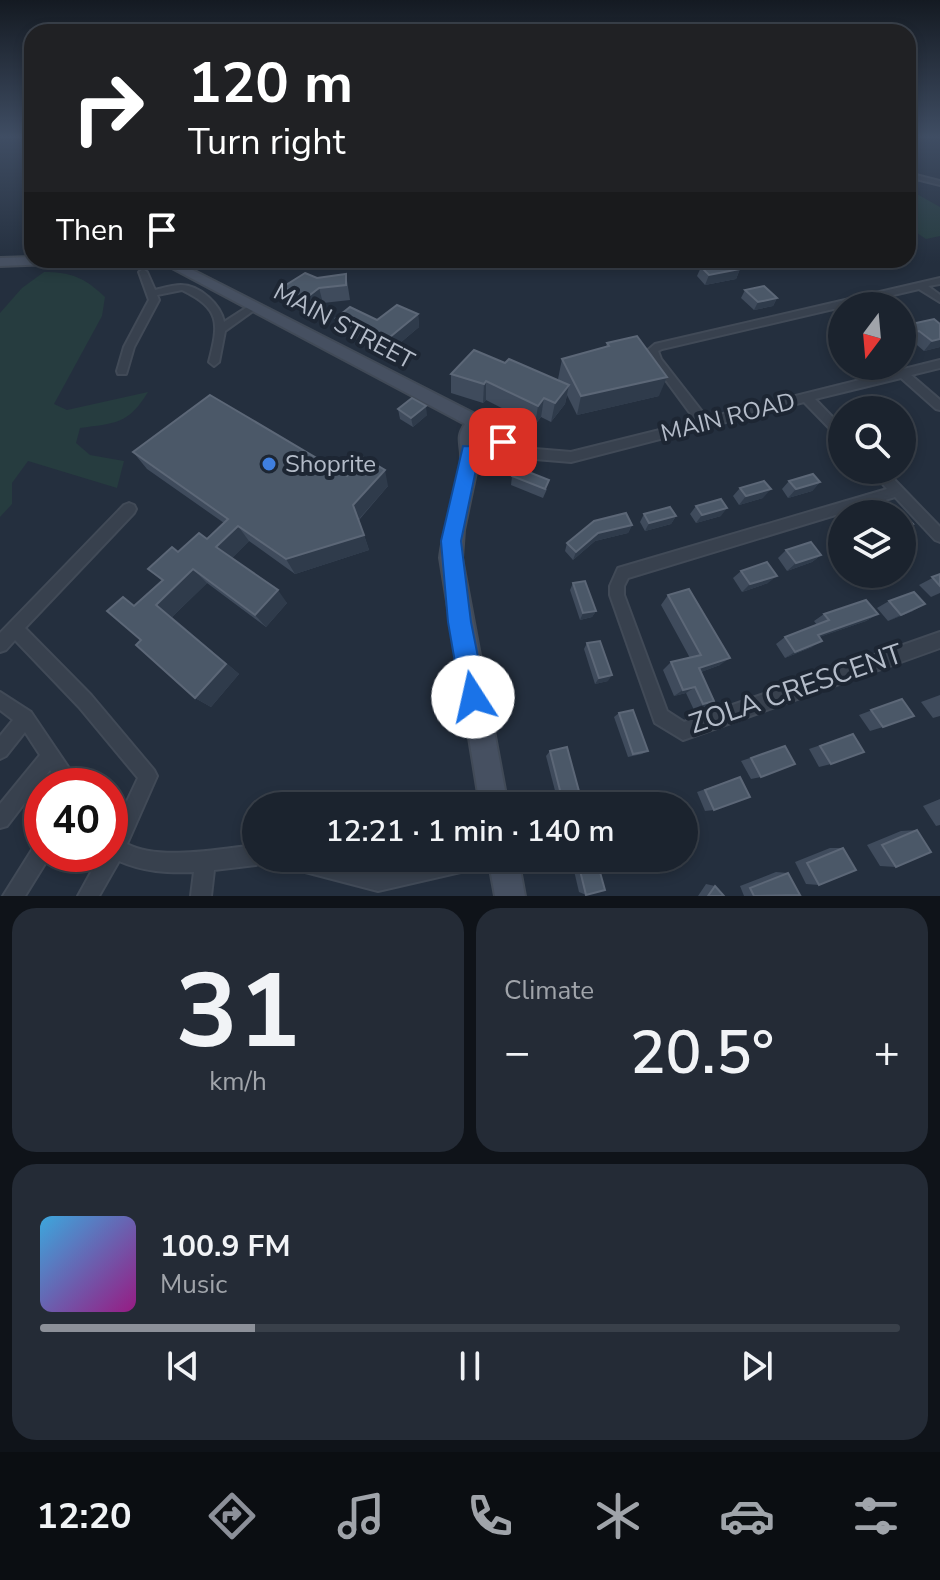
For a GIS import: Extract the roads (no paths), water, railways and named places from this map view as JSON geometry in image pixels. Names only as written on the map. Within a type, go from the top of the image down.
[{"type":"street","points":[[2,264],[24,262]]},
{"type":"street","name":"MAIN STREET","points":[[181,268],[453,412],[473,436]]},
{"type":"street","points":[[122,371],[129,347],[153,304],[143,272]]},
{"type":"street","points":[[704,423],[656,360],[653,350],[659,346],[940,281]]},
{"type":"street","points":[[920,285],[940,299]]},
{"type":"street","points":[[152,293],[178,286],[213,303],[223,328],[214,362]]},
{"type":"street","points":[[223,328],[255,306]]},
{"type":"street","name":"MAIN ROAD","points":[[916,370],[940,364]]},
{"type":"street","name":"MAIN ROAD","points":[[497,448],[562,457],[874,380]]},
{"type":"street","points":[[910,380],[940,406]]},
{"type":"street","points":[[806,397],[828,420]]},
{"type":"street","points":[[473,436],[493,427],[497,448]]},
{"type":"street","points":[[473,436],[497,448]]},
{"type":"street","points":[[473,436],[468,476],[453,530],[451,565],[492,792]]},
{"type":"street","points":[[468,476],[497,448]]},
{"type":"street","points":[[890,484],[940,536]]},
{"type":"street","name":"ZOLA CRESCENT","points":[[897,491],[623,573],[617,595],[661,717],[683,731],[940,640]]},
{"type":"street","points":[[0,644],[129,509]]},
{"type":"street","points":[[15,629],[85,701],[148,776],[128,814]]},
{"type":"street","points":[[0,700],[25,718],[60,768]]},
{"type":"street","points":[[0,750],[25,718]]},
{"type":"street","points":[[0,819],[51,755]]},
{"type":"street","points":[[128,855],[136,860],[167,864],[242,856]]},
{"type":"street","points":[[201,896],[206,859]]},
{"type":"street","points":[[13,896],[29,872]]},
{"type":"street","points":[[88,896],[99,872]]},
{"type":"street","points":[[331,872],[377,888],[431,872]]},
{"type":"street","points":[[506,872],[510,896]]},
{"type":"waterway","points":[[916,180],[940,186]]},
{"type":"place","name":"Shoprite","points":[[269,464]]}]
